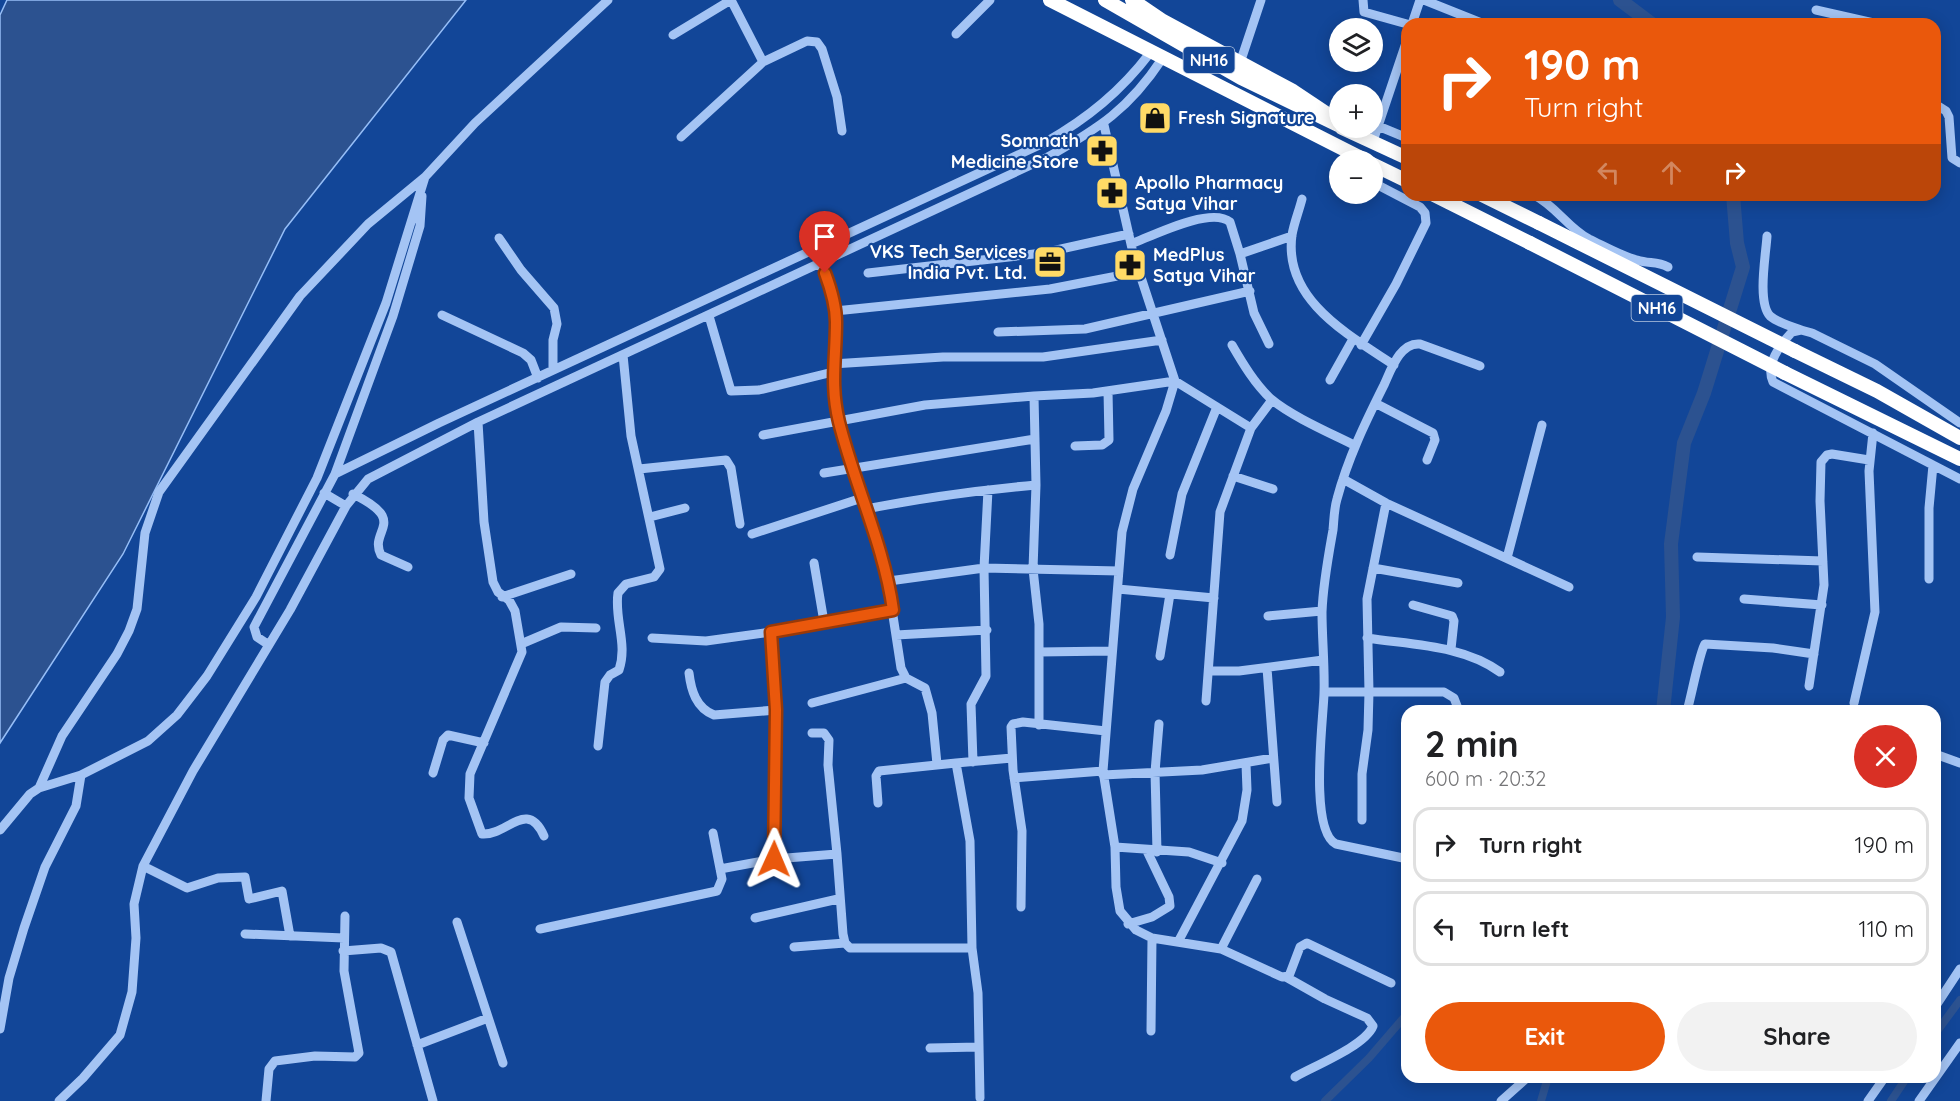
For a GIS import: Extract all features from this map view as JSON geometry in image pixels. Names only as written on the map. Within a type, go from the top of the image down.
[{"type":"highway","name":"NH16","points":[[1050,0],[1156,56],[1345,150]]},
{"type":"highway","name":"NH16","points":[[1105,0],[1167,37],[1329,122]]},
{"type":"highway","points":[[1132,0],[1162,21],[1308,100],[1329,114]]},
{"type":"highway","name":"NH16","points":[[1370,138],[1401,154]]},
{"type":"highway","points":[[1383,170],[1401,179]]},
{"type":"highway","name":"NH16","points":[[1446,201],[1960,459]]},
{"type":"highway","name":"NH16","points":[[1494,201],[1877,391],[1960,438]]},
{"type":"street","points":[[39,788],[62,736],[129,631],[136,609],[145,533],[159,492],[300,296],[368,224],[390,203],[423,181],[480,118],[608,0]]},
{"type":"street","points":[[673,35],[731,0],[763,62]]},
{"type":"street","points":[[956,34],[990,0]]},
{"type":"street","points":[[1240,63],[1260,0]]},
{"type":"street","points":[[1363,0],[1364,12],[1401,22]]},
{"type":"street","points":[[1414,18],[1422,0],[1468,18]]},
{"type":"street","points":[[1816,10],[1851,18]]},
{"type":"street","points":[[681,137],[763,62],[807,41],[817,42],[822,49],[837,96],[842,131]]},
{"type":"street","points":[[335,474],[553,370],[1046,142],[1080,122],[1112,98],[1156,56]]},
{"type":"street","points":[[59,1101],[83,1078],[120,1035],[132,992],[136,939],[134,904],[142,866],[264,641],[346,506],[368,479],[381,470],[478,422],[821,265],[1048,157],[1104,124],[1128,103],[1156,56]]},
{"type":"street","points":[[1383,120],[1401,60]]},
{"type":"street","points":[[1941,108],[1949,117],[1953,158],[1960,163]]},
{"type":"street","points":[[1104,124],[1138,272],[1175,381],[1166,411],[1133,489],[1122,532],[1103,773],[1115,847],[1116,887],[1120,911],[1128,924],[1152,938],[1221,948],[1286,977],[1315,994],[1367,1018],[1373,1026],[1367,1035],[1351,1046],[1295,1077]]},
{"type":"street","points":[[1383,128],[1401,135]]},
{"type":"street","points":[[264,641],[254,631],[256,622],[335,474],[408,270],[420,226],[423,181]]},
{"type":"street","points":[[0,830],[30,794],[39,788],[81,775],[134,751],[162,730],[207,676],[256,597],[317,478],[386,303],[423,181]]},
{"type":"street","points":[[1383,188],[1401,197]]},
{"type":"street","points":[[1302,199],[1292,236],[1294,262],[1301,287],[1327,318],[1357,342],[1394,365]]},
{"type":"street","points":[[1330,380],[1396,284],[1426,223],[1425,213],[1420,207],[1408,201]]},
{"type":"street","points":[[1546,201],[1587,238],[1630,258],[1639,261],[1653,260],[1668,267]]},
{"type":"street","points":[[868,273],[1043,253],[1130,239],[1196,220],[1216,217],[1230,222],[1254,313],[1269,344]]},
{"type":"street","points":[[1240,254],[1292,236]]},
{"type":"street","points":[[1767,236],[1763,293],[1766,310],[1774,318],[1822,336],[1875,364],[1960,423]]},
{"type":"street","points":[[498,238],[520,270],[554,308],[557,324],[553,340],[553,370]]},
{"type":"street","points":[[821,265],[835,311],[832,368],[839,422],[889,581],[901,668],[906,678],[925,688],[928,695],[937,765]]},
{"type":"street","points":[[835,311],[1050,289],[1138,272]]},
{"type":"street","points":[[998,332],[1074,331],[1250,291]]},
{"type":"street","points":[[442,315],[523,353],[531,360],[538,378]]},
{"type":"street","points":[[709,316],[731,392],[759,390],[832,368],[924,357],[1043,357],[1162,340]]},
{"type":"street","points":[[1801,330],[1792,332],[1773,358],[1769,374],[1773,382],[1960,479]]},
{"type":"street","points":[[1401,858],[1336,844],[1328,839],[1320,781],[1324,693],[1322,611],[1324,579],[1336,501],[1354,445],[1394,365],[1406,348],[1416,343],[1480,366]]},
{"type":"street","points":[[1232,345],[1257,383],[1272,400],[1322,430],[1354,445]]},
{"type":"street","points":[[598,746],[605,682],[608,676],[619,670],[621,665],[622,636],[618,593],[626,584],[654,577],[660,569],[631,436],[623,355]]},
{"type":"street","points":[[576,360],[582,374]]},
{"type":"street","points":[[763,435],[925,405],[1108,391],[1175,381],[1251,428]]},
{"type":"street","points":[[1075,446],[1102,446],[1109,440],[1108,391]]},
{"type":"street","points":[[1034,396],[1036,485],[1033,569],[1040,624],[1040,725]]},
{"type":"street","points":[[1206,701],[1220,512],[1251,428],[1272,400]]},
{"type":"street","points":[[1375,403],[1433,433],[1435,440],[1427,460]]},
{"type":"street","points":[[1170,555],[1182,494],[1217,407]]},
{"type":"street","points":[[478,422],[485,534],[493,582],[502,597],[509,600],[515,611],[521,644],[520,660],[468,785],[469,798],[481,833],[487,835],[519,820],[530,819],[540,826],[544,836]]},
{"type":"street","points":[[1507,558],[1542,425]]},
{"type":"street","points":[[1854,703],[1875,612],[1869,460],[1873,433]]},
{"type":"street","points":[[824,473],[1035,439]]},
{"type":"street","points":[[1809,686],[1822,605],[1823,561],[1820,501],[1823,458],[1832,454],[1869,460]]},
{"type":"street","points":[[639,469],[726,460],[731,468],[740,524]]},
{"type":"street","points":[[1929,579],[1929,508],[1933,465]]},
{"type":"street","points":[[1233,476],[1273,489]]},
{"type":"street","points":[[1343,479],[1386,503],[1569,587]]},
{"type":"street","points":[[866,509],[943,495],[1036,485]]},
{"type":"street","points":[[973,762],[971,704],[986,676],[987,630],[984,568],[988,490]]},
{"type":"street","points":[[324,493],[346,506]]},
{"type":"street","points":[[354,494],[375,506],[383,516],[384,526],[378,547],[381,555],[408,567]]},
{"type":"street","points":[[752,534],[862,498]]},
{"type":"street","points":[[1362,820],[1362,774],[1368,730],[1367,599],[1386,503]]},
{"type":"street","points":[[650,517],[685,508]]},
{"type":"street","points":[[1697,557],[1823,561]]},
{"type":"street","points":[[814,563],[824,622]]},
{"type":"street","points":[[889,581],[984,568],[1119,571]]},
{"type":"street","points":[[1373,568],[1458,583]]},
{"type":"street","points":[[502,597],[571,574]]},
{"type":"street","points":[[1118,589],[1214,598]]},
{"type":"street","points":[[1160,656],[1170,594]]},
{"type":"street","points":[[1744,599],[1822,605]]},
{"type":"street","points":[[1413,605],[1452,616],[1454,621],[1451,649]]},
{"type":"street","points":[[652,638],[706,641],[893,610]]},
{"type":"street","points":[[1268,616],[1322,611]]},
{"type":"street","points":[[521,644],[561,627],[596,628]]},
{"type":"street","points":[[896,635],[987,630]]},
{"type":"street","points":[[771,632],[776,710],[774,859]]},
{"type":"street","points":[[1367,638],[1451,649],[1488,663],[1500,672]]},
{"type":"street","points":[[1689,705],[1697,677],[1700,652],[1705,644],[1761,647],[1814,654]]},
{"type":"street","points":[[1039,652],[1112,651]]},
{"type":"street","points":[[1210,671],[1267,668],[1323,660]]},
{"type":"street","points":[[1267,668],[1277,802]]},
{"type":"street","points":[[689,673],[694,697],[700,705],[714,715],[776,710]]},
{"type":"street","points":[[813,703],[906,678]]},
{"type":"street","points":[[1324,693],[1444,692],[1454,698],[1457,705]]},
{"type":"street","points":[[1021,907],[1022,831],[1012,758],[1010,732],[1013,724],[1106,731]]},
{"type":"street","points":[[1128,924],[1152,917],[1170,906],[1169,897],[1152,851],[1155,772],[1160,724]]},
{"type":"street","points":[[812,733],[824,733],[829,740],[828,765],[837,854],[838,899],[845,943]]},
{"type":"street","points":[[433,773],[443,740],[448,735],[484,743]]},
{"type":"street","points":[[1941,756],[1960,763]]},
{"type":"street","points":[[878,803],[878,772],[1012,758]]},
{"type":"street","points":[[1014,778],[1155,772],[1246,764],[1273,758]]},
{"type":"street","points":[[956,763],[970,841],[972,948],[978,993],[980,1098]]},
{"type":"street","points":[[1178,942],[1222,863],[1242,821],[1247,790],[1246,764]]},
{"type":"street","points":[[0,1029],[9,978],[24,928],[45,867],[76,806],[81,775]]},
{"type":"street","points":[[540,929],[713,893],[722,885],[713,833]]},
{"type":"street","points":[[1115,847],[1189,852],[1222,863]]},
{"type":"street","points":[[720,869],[774,859],[837,854]]},
{"type":"street","points":[[142,866],[187,888],[218,878],[245,877],[249,899],[282,891],[290,936]]},
{"type":"street","points":[[1221,948],[1257,879]]},
{"type":"street","points":[[755,918],[838,899]]},
{"type":"street","points":[[266,1101],[269,1065],[275,1061],[315,1056],[355,1057],[359,1053],[344,971],[345,916]]},
{"type":"street","points":[[457,922],[504,1063]]},
{"type":"street","points":[[245,934],[344,938]]},
{"type":"street","points":[[1150,1032],[1152,938]]},
{"type":"street","points":[[794,947],[845,943],[854,949],[972,948]]},
{"type":"street","points":[[1286,977],[1292,972],[1300,947],[1307,944],[1391,984]]},
{"type":"street","points":[[343,951],[381,948],[391,952],[433,1101]]},
{"type":"street","points":[[1941,998],[1960,969]]},
{"type":"street","points":[[417,1045],[488,1018]]},
{"type":"street","points":[[1941,1070],[1960,1043]]},
{"type":"street","points":[[930,1048],[979,1047]]},
{"type":"street","points":[[1501,1101],[1521,1083]]},
{"type":"street","points":[[1868,1101],[1881,1083]]},
{"type":"street","points":[[1919,1101],[1932,1083]]},
{"type":"water","points":[[7,0],[466,0],[285,229],[123,554],[0,743],[0,15]]},
{"type":"waterway","points":[[1620,0],[1644,18]]},
{"type":"waterway","points":[[1664,705],[1673,617],[1671,544],[1684,443],[1704,393],[1743,267],[1737,243],[1734,201]]},
{"type":"waterway","points":[[1941,1026],[1960,1000]]},
{"type":"waterway","points":[[1325,1101],[1369,1058],[1401,1021]]},
{"type":"waterway","points":[[1541,1101],[1546,1083]]},
{"type":"waterway","points":[[1891,1101],[1903,1083]]},
{"type":"place","name":"Fresh Signature","points":[[1155,118]]},
{"type":"place","name":"Somnath Medicine Store","points":[[1102,151]]},
{"type":"place","name":"Apollo Pharmacy Satya Vihar","points":[[1112,193]]},
{"type":"place","name":"VKS Tech Services India Pvt. Ltd.","points":[[1050,262]]},
{"type":"place","name":"MedPlus Satya Vihar","points":[[1130,265]]},
{"type":"route","points":[[774,859],[776,710],[771,632],[893,610],[885,564],[856,482],[839,422],[832,372],[835,311],[825,273]]}]
